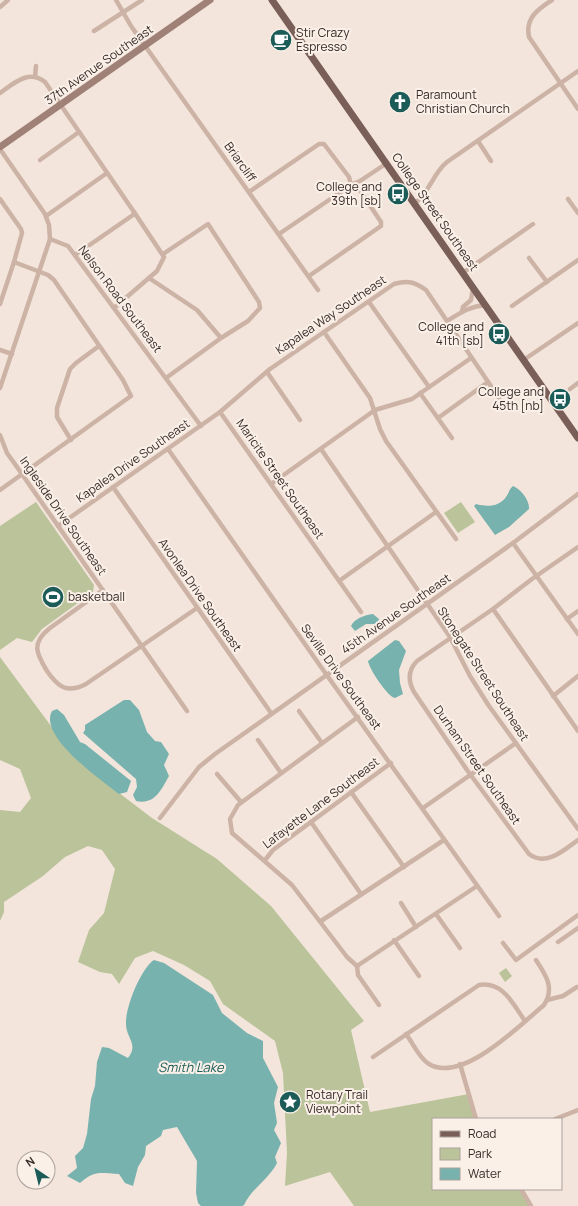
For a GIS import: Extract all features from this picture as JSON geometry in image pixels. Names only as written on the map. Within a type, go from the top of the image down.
[{"type":"main road","name":"College Street Southeast","points":[[272,0],[464,272],[578,438]]},
{"type":"street","points":[[0,6],[8,0]]},
{"type":"street","name":"Briarcliff","points":[[116,0],[318,290]]},
{"type":"street","points":[[94,31],[142,0]]},
{"type":"street","name":"37th Avenue Southeast","points":[[0,148],[210,0]]},
{"type":"street","points":[[552,0],[536,12],[529,23],[528,30],[533,44],[578,109]]},
{"type":"street","points":[[35,76],[36,66]]},
{"type":"street","points":[[415,203],[425,193],[441,167],[578,71]]},
{"type":"street","points":[[0,93],[22,78],[35,76],[45,82],[163,254],[162,263],[149,278],[114,308]]},
{"type":"street","points":[[40,160],[79,132]]},
{"type":"street","points":[[478,141],[491,161]]},
{"type":"street","points":[[249,192],[319,144],[324,144],[349,177],[381,222],[381,226],[309,276]]},
{"type":"street","points":[[0,148],[46,216],[49,225],[50,239],[0,388]]},
{"type":"street","points":[[279,234],[387,162]]},
{"type":"street","points":[[46,216],[107,172]]},
{"type":"street","points":[[0,199],[21,229],[22,233],[0,304]]},
{"type":"street","points":[[568,199],[578,213]]},
{"type":"street","points":[[75,255],[133,215],[134,212]]},
{"type":"street","points":[[163,254],[208,224],[222,242],[259,302],[260,308],[248,320],[166,378]]},
{"type":"street","points":[[464,272],[533,224]]},
{"type":"street","name":"Nelson Road Southeast","points":[[50,239],[68,246],[201,426]]},
{"type":"street","points":[[529,258],[546,282]]},
{"type":"street","points":[[512,306],[578,260]]},
{"type":"street","points":[[0,490],[23,475],[131,396],[123,380],[54,280],[48,275],[14,262]]},
{"type":"street","points":[[149,278],[197,310],[221,338]]},
{"type":"street","name":"Kapalea Way Southeast","points":[[268,371],[324,332],[336,326],[394,284],[404,281],[416,282],[426,290],[447,322]]},
{"type":"street","points":[[462,311],[463,307],[471,300],[473,286]]},
{"type":"street","points":[[369,302],[429,387]]},
{"type":"street","points":[[486,305],[475,306],[462,311],[447,322],[499,398]]},
{"type":"street","points":[[524,360],[578,322]]},
{"type":"street","points":[[324,332],[370,398],[380,430],[386,441],[456,539]]},
{"type":"street","points":[[71,440],[57,417],[57,408],[70,369],[99,346]]},
{"type":"street","points":[[0,350],[12,354]]},
{"type":"street","points":[[271,484],[375,410],[412,399],[471,358]]},
{"type":"street","points":[[268,371],[300,420]]},
{"type":"street","name":"Maricite Street Southeast","points":[[268,371],[220,412],[361,612]]},
{"type":"street","points":[[438,418],[488,382]]},
{"type":"street","points":[[570,389],[578,383]]},
{"type":"street","points":[[420,393],[452,438]]},
{"type":"street","name":"Kapalea Drive Southeast","points":[[58,526],[220,412]]},
{"type":"street","name":"Ingleside Drive Southeast","points":[[0,435],[7,453],[188,711]]},
{"type":"street","name":"Seville Drive Southeast","points":[[168,449],[499,916]]},
{"type":"street","name":"Stonegate Street Southeast","points":[[321,449],[450,637],[470,676],[578,829]]},
{"type":"street","name":"Avonlea Drive Southeast","points":[[113,487],[271,713]]},
{"type":"street","name":"45th Avenue Southeast","points":[[160,818],[198,768],[271,713],[513,543],[578,494]]},
{"type":"street","points":[[339,581],[436,512]]},
{"type":"street","points":[[513,543],[578,634]]},
{"type":"street","points":[[450,637],[492,610],[537,576],[578,548]]},
{"type":"street","points":[[103,590],[50,628],[40,637],[37,653],[52,679],[64,688],[79,688],[197,608]]},
{"type":"street","points":[[492,610],[578,731]]},
{"type":"street","points":[[567,619],[578,611]]},
{"type":"street","name":"Durham Street Southeast","points":[[450,637],[417,661],[412,668],[410,681],[414,692],[525,850],[535,858],[546,859],[557,854],[578,840]]},
{"type":"street","points":[[554,696],[578,676]]},
{"type":"street","points":[[299,711],[322,743]]},
{"type":"street","points":[[358,717],[241,802],[235,809],[230,824],[234,836],[292,885],[351,962],[357,966],[358,975],[379,1005]]},
{"type":"street","points":[[258,740],[281,773]]},
{"type":"street","points":[[423,808],[516,743]]},
{"type":"street","name":"Lafayette Lane Southeast","points":[[264,860],[273,850],[391,763]]},
{"type":"street","points":[[217,774],[241,802]]},
{"type":"street","points":[[351,792],[404,867]]},
{"type":"street","points":[[311,822],[361,894]]},
{"type":"street","points":[[321,922],[444,840]]},
{"type":"street","points":[[357,966],[477,886]]},
{"type":"street","points":[[401,903],[416,927]]},
{"type":"street","points":[[436,914],[460,948]]},
{"type":"street","points":[[503,943],[516,960],[578,915]]},
{"type":"street","points":[[567,922],[572,931]]},
{"type":"street","points":[[558,942],[578,928]]},
{"type":"street","points":[[394,940],[419,976]]},
{"type":"street","points":[[406,1034],[430,1065],[440,1067],[460,1064],[483,1055],[495,1047],[544,1005],[547,1000],[550,992],[548,981],[536,960]]},
{"type":"street","points":[[374,1057],[475,986],[483,984],[492,984],[500,988],[525,1021]]},
{"type":"street","points":[[547,1000],[564,996],[577,987]]},
{"type":"street","points":[[460,1064],[476,1118]]},
{"type":"street","points":[[558,1118],[578,1110]]},
{"type":"street","points":[[523,1190],[531,1206]]},
{"type":"green space","points":[[36,502],[94,585],[93,592],[42,629],[32,642],[17,638],[0,650],[0,526]]},
{"type":"green space","points":[[461,502],[475,522],[458,533],[444,513]]},
{"type":"green space","points":[[0,657],[65,745],[102,780],[152,818],[217,859],[271,906],[364,1021],[351,1030],[370,1112],[469,1094],[476,1118],[432,1118],[432,1190],[522,1190],[531,1206],[354,1206],[330,1172],[285,1186],[287,1153],[283,1073],[275,1041],[223,1004],[210,981],[184,965],[153,951],[135,958],[119,984],[112,974],[100,972],[78,962],[89,930],[104,913],[115,869],[102,850],[88,846],[65,857],[43,876],[4,902],[4,912],[0,921],[0,810],[20,812],[31,798],[20,769],[0,760]]},
{"type":"green space","points":[[506,968],[512,976],[505,982],[499,973]]},
{"type":"water","points":[[513,486],[524,496],[528,502],[529,509],[509,527],[495,535],[474,506],[476,504],[488,506],[500,503]]},
{"type":"water","points":[[373,614],[379,619],[377,624],[366,624],[355,631],[351,626],[354,621],[366,615]]},
{"type":"water","points":[[395,640],[399,641],[406,651],[399,670],[403,694],[395,698],[388,693],[379,682],[368,661]]},
{"type":"water","points":[[124,700],[130,700],[139,710],[147,732],[155,741],[161,742],[169,754],[164,765],[169,776],[157,795],[148,801],[136,801],[133,795],[137,787],[136,779],[83,733],[85,730],[85,725]]},
{"type":"water","points":[[57,709],[64,715],[80,742],[85,744],[131,781],[127,792],[119,794],[86,768],[62,745],[54,733],[50,721],[52,711]]},
{"type":"water","name":"Smith Lake","points":[[154,960],[164,963],[213,995],[222,1013],[247,1033],[263,1041],[263,1058],[278,1087],[274,1103],[277,1123],[274,1130],[281,1143],[275,1157],[277,1163],[274,1169],[242,1206],[201,1206],[198,1203],[196,1193],[197,1161],[177,1127],[163,1130],[161,1136],[146,1146],[145,1155],[138,1167],[133,1186],[125,1183],[119,1174],[98,1173],[90,1176],[80,1183],[67,1176],[77,1168],[75,1156],[83,1148],[87,1134],[91,1099],[95,1086],[97,1062],[102,1047],[109,1048],[128,1058],[131,1053],[132,1045],[126,1024],[128,1008],[139,980],[149,964]]},
{"type":"place","name":"Stir Crazy Espresso","points":[[281,40]]},
{"type":"place","name":"Paramount Christian Church","points":[[400,102]]},
{"type":"place","name":"College and 39th [sb]","points":[[398,194]]},
{"type":"place","name":"College and 41th [sb]","points":[[499,334]]},
{"type":"place","name":"College and 45th [nb]","points":[[560,399]]},
{"type":"place","name":"basketball","points":[[53,597]]},
{"type":"place","name":"Rotary Trail Viewpoint","points":[[290,1102]]}]
